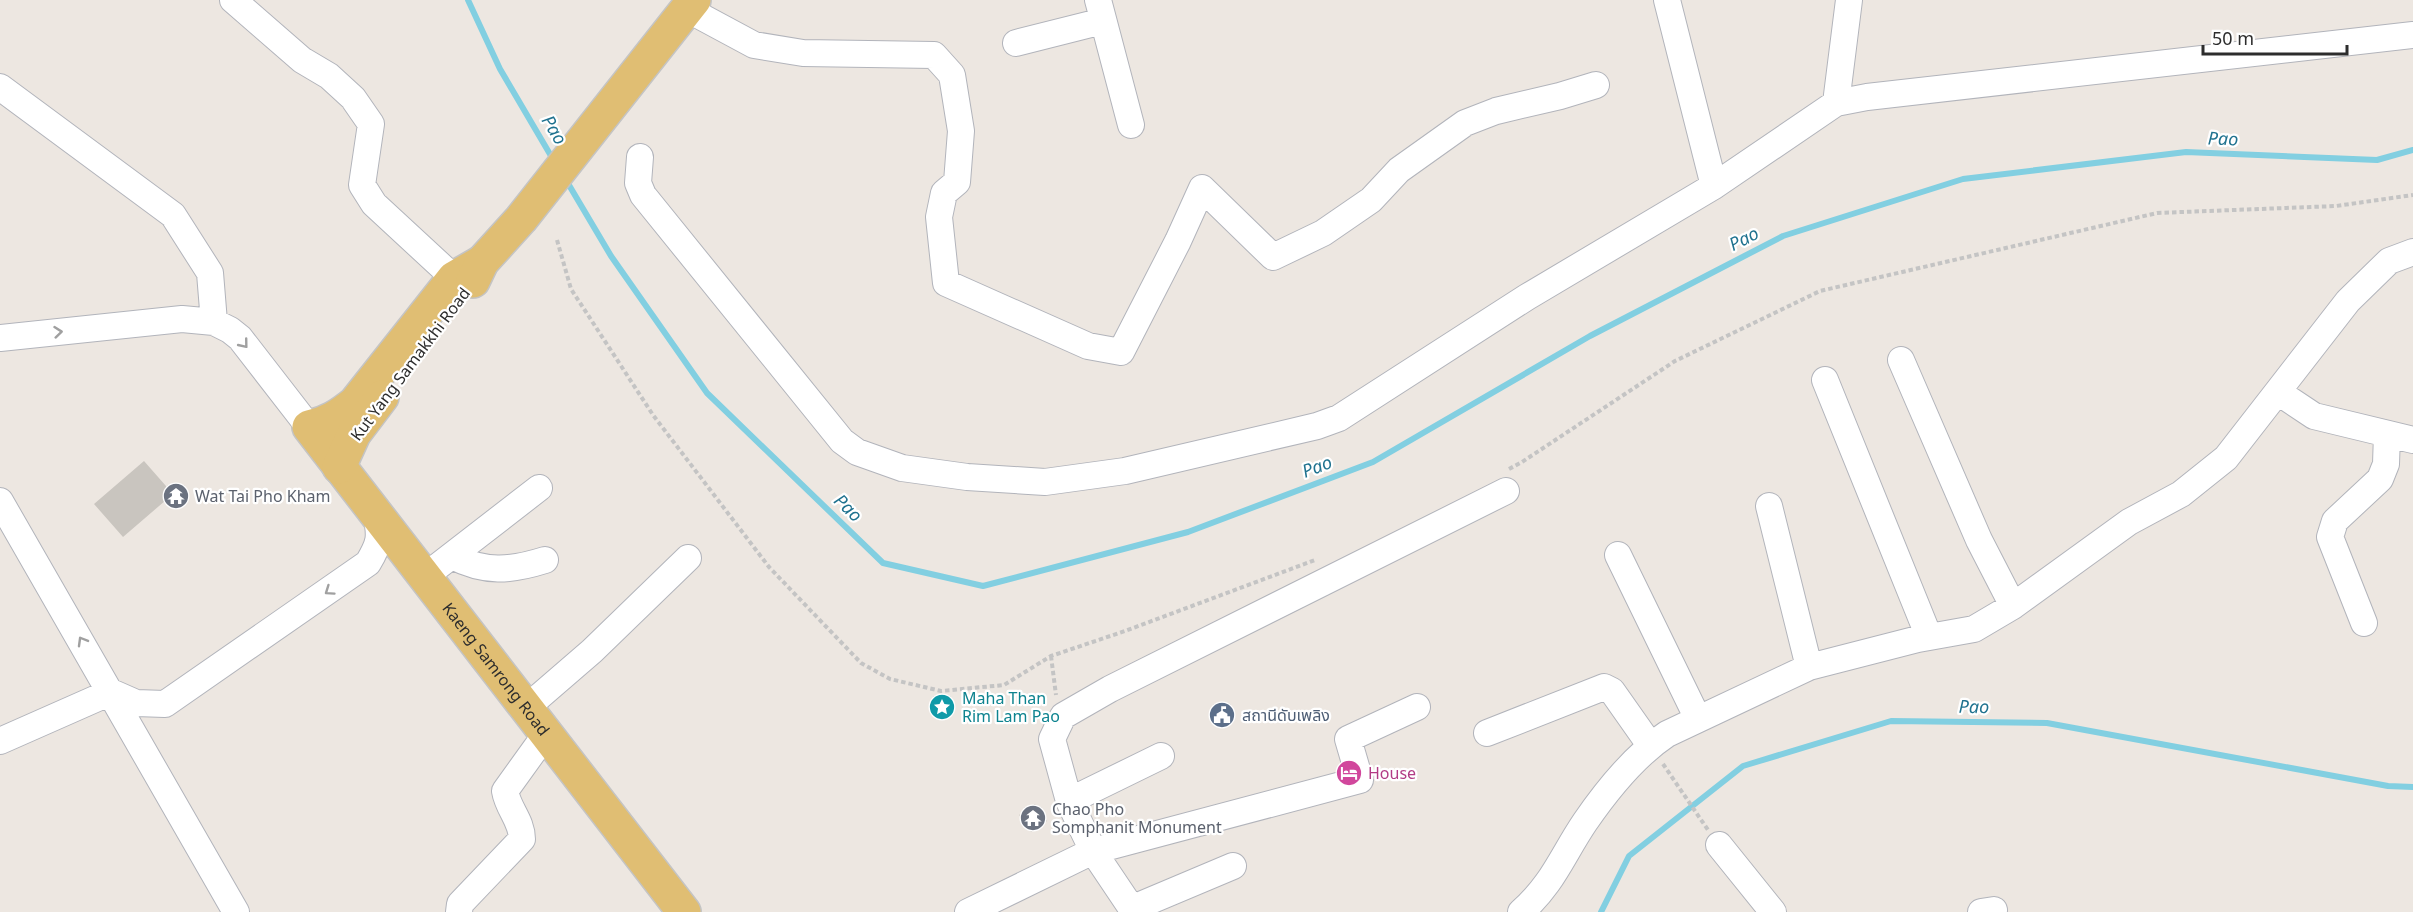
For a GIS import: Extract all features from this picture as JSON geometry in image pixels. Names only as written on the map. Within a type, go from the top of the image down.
[{"type":"main road","name":"Kut Yang Samakkhi Road","points":[[309,427],[324,424],[355,403],[468,270],[521,219],[690,5]]},
{"type":"main road","name":"Kut Yang Samakkhi Road","points":[[339,467],[345,451],[366,416],[468,291],[468,270]]},
{"type":"main road","name":"Kaeng Samrong Road","points":[[309,427],[684,912]]},
{"type":"street","points":[[233,0],[302,60],[329,76],[353,98],[371,124],[362,185],[374,204],[468,270]]},
{"type":"street","points":[[1667,0],[1714,186]]},
{"type":"street","points":[[1836,103],[1849,0]]},
{"type":"street","points":[[690,5],[754,45],[803,53],[934,55],[952,75],[962,131],[957,182],[944,193],[939,217],[946,283],[1088,345],[1121,352],[1178,241],[1202,188],[1273,257],[1323,234],[1371,201],[1399,170],[1465,123],[1496,111],[1596,85]]},
{"type":"street","points":[[1016,43],[1100,11],[1131,125]]},
{"type":"street","points":[[640,157],[638,183],[643,195],[842,441],[857,452],[902,468],[967,477],[1045,482],[1125,471],[1317,426],[1339,418],[1527,297],[1714,186],[1836,103],[1867,97],[2413,35]]},
{"type":"street","points":[[0,87],[173,215],[210,273],[214,322]]},
{"type":"street","points":[[1521,912],[1549,883],[1585,822],[1629,767],[1650,745],[1667,734],[1809,667],[1929,637],[1974,629],[2013,606],[2129,522],[2181,494],[2226,458],[2348,301],[2389,261],[2413,252]]},
{"type":"street","points":[[0,338],[182,319],[214,322],[240,338],[309,427]]},
{"type":"street","points":[[1901,360],[1978,540],[2013,606]]},
{"type":"street","points":[[1826,380],[1929,637]]},
{"type":"street","points":[[2278,392],[2314,416],[2413,440]]},
{"type":"street","points":[[2364,623],[2330,537],[2335,521],[2380,479],[2386,464],[2387,434]]},
{"type":"street","points":[[1233,866],[1132,910],[1092,852],[1069,801],[1052,739],[1063,716],[1119,684],[1504,482]]},
{"type":"street","points":[[368,563],[390,561],[421,573],[452,556],[539,488]]},
{"type":"street","points":[[0,501],[236,912]]},
{"type":"street","points":[[1769,506],[1809,667]]},
{"type":"street","points":[[144,749],[152,723],[165,704],[368,563],[379,544],[380,531],[376,514]]},
{"type":"street","points":[[1618,555],[1698,719]]},
{"type":"street","points":[[452,556],[483,568],[524,566],[545,560]]},
{"type":"street","points":[[526,708],[592,651],[688,558]]},
{"type":"street","points":[[1486,734],[1605,687],[1612,692],[1650,745]]},
{"type":"street","points":[[0,741],[111,692],[136,703],[165,704]]},
{"type":"street","points":[[968,912],[1092,852],[1360,780],[1348,739],[1417,707]]},
{"type":"street","points":[[459,912],[460,904],[522,839],[522,828],[505,791],[546,734]]},
{"type":"street","points":[[1069,801],[1161,756]]},
{"type":"street","points":[[1719,845],[1773,912]]},
{"type":"path","points":[[1504,482],[1522,462],[1676,361],[1820,291],[2157,213],[2336,207],[2413,195]]},
{"type":"path","points":[[557,240],[571,289],[653,415],[769,567],[861,663],[890,679],[941,691],[1004,685],[1051,656],[1125,631],[1325,556]]},
{"type":"path","points":[[1051,656],[1055,693],[1063,716]]},
{"type":"path","points":[[1650,745],[1719,845]]},
{"type":"building","name":"Wat Tai Pho Kham","points":[[144,461],[173,494],[123,537],[94,504]]},
{"type":"building","name":"Chao Pho Somphanit Monument","points":[[1035,804],[1047,821],[1031,832],[1019,815]]},
{"type":"waterway","name":"Pao","points":[[468,0],[500,69],[554,161]]},
{"type":"waterway","name":"Pao","points":[[566,180],[611,256],[707,393],[883,563],[983,586],[1188,532],[1373,462],[1590,336],[1783,236],[1963,179],[2186,152],[2377,160],[2413,150]]},
{"type":"waterway","name":"Pao","points":[[1601,912],[1629,856],[1743,766],[1891,721],[2047,723],[2388,786],[2413,787]]},
{"type":"place","name":"Wat Tai Pho Kham","points":[[176,496]]},
{"type":"place","name":"Maha Than Rim Lam Pao","points":[[942,707]]},
{"type":"place","name":"สถานีดับเพลิง","points":[[1222,715]]},
{"type":"place","name":"House","points":[[1349,773]]},
{"type":"place","name":"Chao Pho Somphanit Monument","points":[[1033,818]]}]
